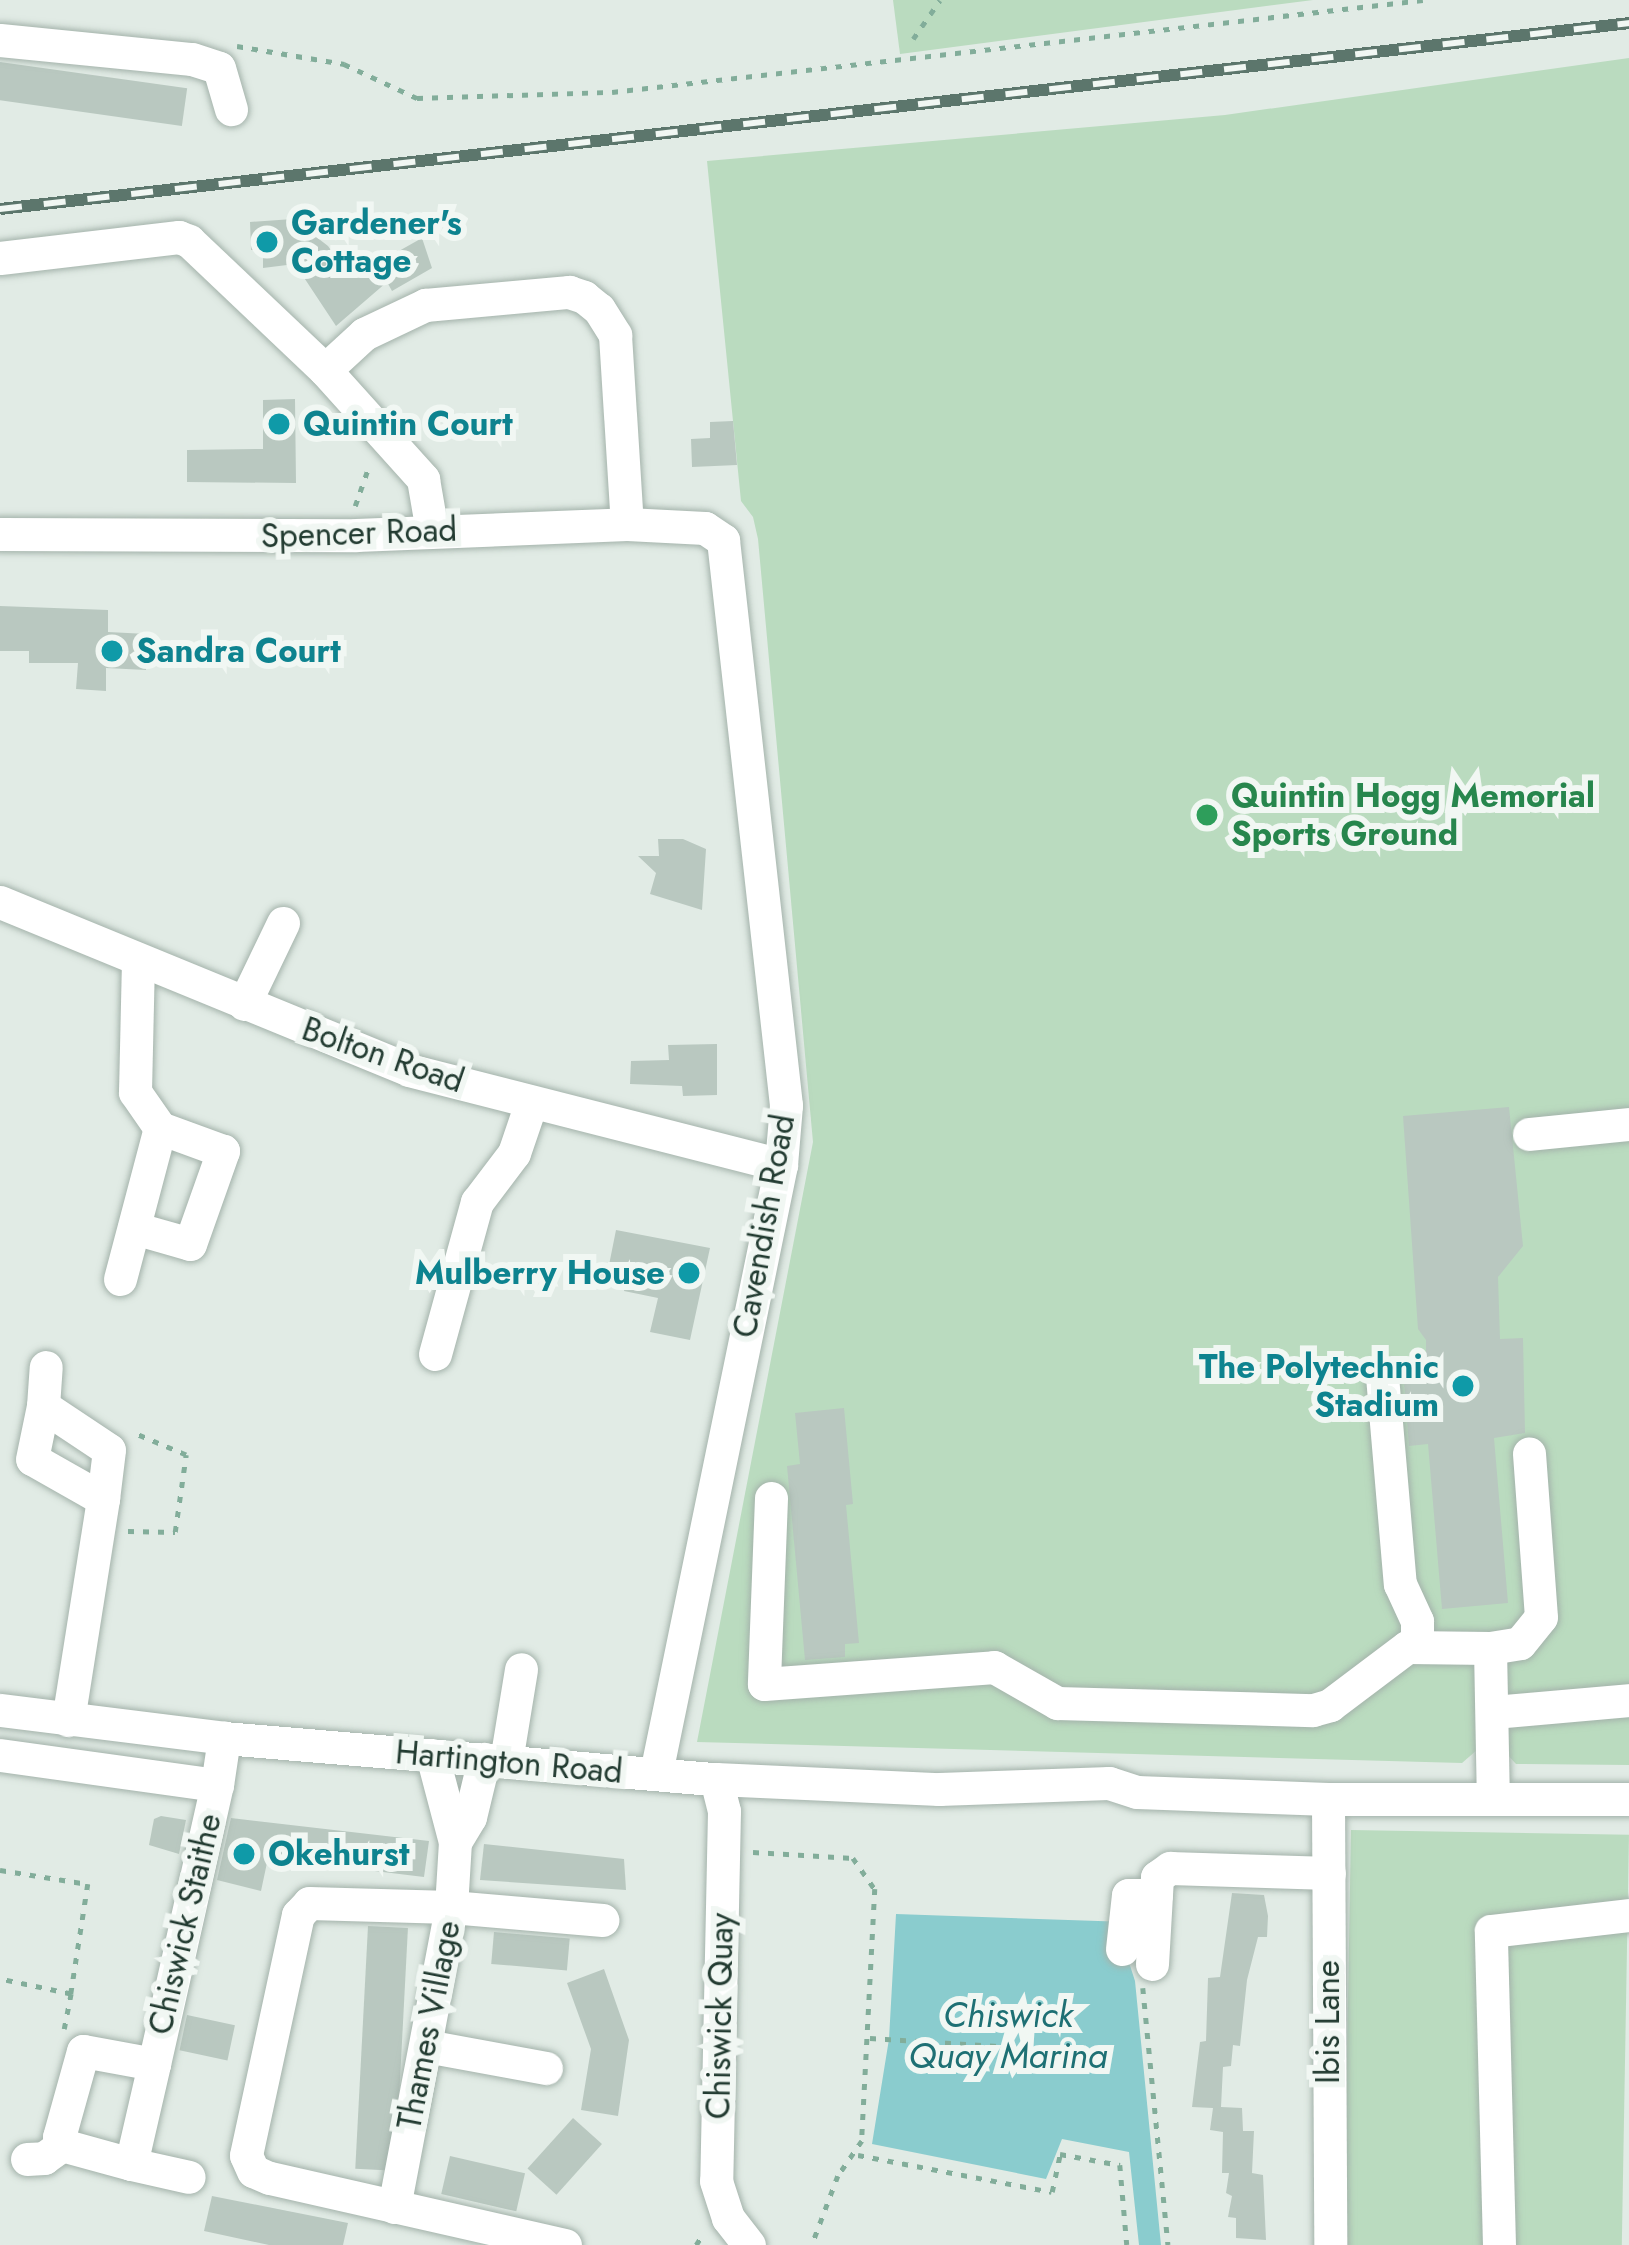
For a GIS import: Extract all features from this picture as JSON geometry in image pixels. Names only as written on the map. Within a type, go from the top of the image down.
[{"type":"street","points":[[0,40],[192,59],[219,68],[231,109]]},
{"type":"street","points":[[0,258],[179,237],[199,248],[325,370],[423,479],[432,532]]},
{"type":"street","points":[[325,370],[364,334],[425,305],[569,292],[584,297],[599,308],[615,334],[627,524]]},
{"type":"street","name":"Spencer Road","points":[[0,533],[79,538],[356,536],[627,524],[718,533]]},
{"type":"street","name":"Cavendish Road","points":[[656,1773],[781,1165],[786,1105],[727,549],[718,533]]},
{"type":"street","name":"Bolton Road","points":[[0,902],[409,1070],[781,1165]]},
{"type":"street","points":[[244,1004],[255,955],[283,923]]},
{"type":"street","points":[[134,1228],[190,1244],[223,1151],[160,1128],[135,1092],[138,962]]},
{"type":"street","points":[[435,1354],[477,1202],[514,1154],[530,1103]]},
{"type":"street","points":[[1529,1134],[1629,1124]]},
{"type":"street","points":[[120,1279],[160,1128]]},
{"type":"street","points":[[46,1367],[43,1406],[30,1448],[32,1460],[103,1499]]},
{"type":"street","points":[[1382,1376],[1400,1584],[1417,1621],[1418,1646]]},
{"type":"street","points":[[43,1406],[109,1450],[68,1720]]},
{"type":"street","points":[[771,1498],[764,1684],[994,1667],[1058,1703],[1313,1711],[1330,1705],[1399,1651],[1418,1646],[1490,1648],[1520,1642],[1540,1617],[1529,1453]]},
{"type":"street","points":[[1490,1648],[1493,1799]]},
{"type":"street","name":"Thames Village","points":[[455,1842],[495,1760],[521,1669]]},
{"type":"street","points":[[1492,1712],[1629,1700]]},
{"type":"street","name":"Hartington Road","points":[[0,1710],[224,1738],[716,1779],[1019,1787],[1033,1782],[1109,1783],[1137,1792],[1328,1799],[1629,1799]]},
{"type":"street","name":"Chiswick Staithe","points":[[131,2164],[224,1738]]},
{"type":"street","name":"Chiswick Staithe","points":[[0,1755],[217,1785]]},
{"type":"street","name":"Thames Village","points":[[394,2207],[451,1907],[455,1842],[433,1774],[432,1755]]},
{"type":"street","name":"Chiswick Quay","points":[[716,1779],[724,1811],[716,2181],[728,2218],[749,2245]]},
{"type":"street","name":"Ibis Lane","points":[[1328,1799],[1330,2245]]},
{"type":"street","points":[[1152,1964],[1157,1877],[1171,1868],[1329,1873]]},
{"type":"street","points":[[1122,1948],[1128,1895],[1156,1895]]},
{"type":"street","points":[[565,2245],[268,2178],[254,2171],[246,2156],[298,1915],[309,1903],[451,1907],[602,1920]]},
{"type":"street","points":[[1499,2245],[1491,1931],[1629,1915]]},
{"type":"street","points":[[62,2145],[59,2137],[73,2040]]},
{"type":"street","name":"Chiswick Staithe","points":[[73,2040],[154,2064]]},
{"type":"street","points":[[426,2046],[546,2068]]},
{"type":"street","points":[[27,2159],[44,2158],[62,2145]]},
{"type":"street","points":[[62,2145],[188,2176]]},
{"type":"path","points":[[913,39],[940,0]]},
{"type":"path","points":[[232,45],[344,64],[417,98],[612,92],[1423,0]]},
{"type":"path","points":[[356,536],[356,494],[373,458],[390,443]]},
{"type":"path","points":[[723,1850],[853,1858],[875,1889],[870,2038],[857,2155]]},
{"type":"path","points":[[0,1870],[88,1884],[71,1994],[73,2040]]},
{"type":"path","points":[[1152,1964],[1141,1968],[1168,2245]]},
{"type":"path","points":[[0,1979],[71,1994]]},
{"type":"path","points":[[870,2038],[1062,2050]]},
{"type":"path","points":[[812,2245],[845,2161],[857,2155],[1052,2192],[1060,2154],[1120,2165],[1127,2245]]},
{"type":"green space","points":[[893,0],[1313,0],[900,54]]},
{"type":"green space","name":"Quintin Hogg Memorial Sports Ground","points":[[1629,58],[1629,1765],[1516,1764],[1504,1751],[1477,1750],[1462,1763],[697,1742],[813,1142],[758,539],[753,517],[741,501],[707,161],[1225,115]]},
{"type":"green space","points":[[1351,1830],[1629,1835],[1622,2245],[1344,2245]]},
{"type":"water","name":"Chiswick Quay Marina","points":[[896,1914],[1128,1922],[1127,1956],[1135,1981],[1161,2245],[1139,2245],[1129,2152],[1062,2139],[1046,2179],[872,2144],[889,2039]]},
{"type":"building","points":[[0,62],[187,88],[182,126],[0,100]]},
{"type":"building","points":[[293,219],[328,246],[351,278],[422,238],[432,268],[392,291],[387,282],[336,326],[295,264],[263,268],[263,249],[251,250],[250,222]]},
{"type":"building","name":"Quintin Court","points":[[295,399],[296,483],[187,482],[187,450],[263,449],[263,400]]},
{"type":"building","points":[[733,421],[737,465],[692,467],[691,439],[710,438],[710,422]]},
{"type":"building","points":[[0,606],[108,610],[108,632],[147,634],[146,670],[106,668],[106,691],[76,689],[78,663],[29,663],[29,651],[0,651]]},
{"type":"building","points":[[658,839],[683,839],[706,849],[702,910],[650,894],[656,873],[638,856],[659,856]]},
{"type":"building","points":[[717,1044],[717,1095],[683,1096],[682,1086],[630,1084],[631,1061],[669,1060],[668,1045]]},
{"type":"building","points":[[1509,1107],[1523,1246],[1498,1277],[1500,1339],[1523,1338],[1525,1433],[1494,1438],[1508,1603],[1442,1609],[1428,1444],[1409,1446],[1404,1382],[1426,1365],[1426,1340],[1418,1329],[1403,1116]]},
{"type":"building","points":[[616,1230],[710,1248],[690,1340],[650,1332],[658,1298],[624,1291],[626,1278],[607,1275]]},
{"type":"building","points":[[844,1408],[853,1504],[846,1505],[859,1643],[845,1644],[845,1657],[805,1660],[787,1466],[800,1464],[795,1413]]},
{"type":"building","points":[[231,1818],[429,1841],[424,1877],[268,1858],[261,1891],[217,1880]]},
{"type":"building","points":[[154,1819],[186,1820],[179,1854],[149,1845]]},
{"type":"building","points":[[484,1844],[624,1859],[626,1890],[480,1880]]},
{"type":"building","points":[[1232,1893],[1264,1895],[1268,1916],[1267,1937],[1258,1937],[1247,1980],[1240,2046],[1233,2045],[1231,2066],[1223,2067],[1221,2107],[1242,2108],[1243,2131],[1254,2131],[1252,2173],[1263,2175],[1266,2240],[1236,2238],[1236,2218],[1228,2217],[1229,2173],[1222,2173],[1223,2132],[1210,2130],[1213,2108],[1192,2107],[1200,2042],[1206,2041],[1208,1978],[1220,1977]]},
{"type":"building","points":[[368,1926],[408,1928],[395,2171],[355,2169]]},
{"type":"building","points":[[494,1932],[570,1939],[567,1971],[491,1964]]},
{"type":"building","points":[[604,1969],[629,2040],[618,2116],[581,2110],[591,2049],[567,1983]]},
{"type":"building","points":[[187,2015],[235,2025],[227,2060],[180,2050]]},
{"type":"building","points":[[573,2118],[602,2144],[556,2195],[527,2169]]},
{"type":"building","points":[[450,2156],[525,2173],[516,2211],[441,2194]]},
{"type":"building","points":[[212,2196],[348,2223],[343,2245],[269,2245],[204,2231]]},
{"type":"railway","points":[[0,209],[1629,23]]},
{"type":"place","name":"Gardener's Cottage","points":[[267,242]]},
{"type":"place","name":"Quintin Court","points":[[279,424]]},
{"type":"place","name":"Sandra Court","points":[[112,651]]},
{"type":"place","name":"Quintin Hogg Memorial Sports Ground","points":[[1207,815]]},
{"type":"place","name":"Mulberry House","points":[[689,1273]]},
{"type":"place","name":"The Polytechnic Stadium","points":[[1463,1386]]},
{"type":"place","name":"Okehurst","points":[[244,1854]]}]
